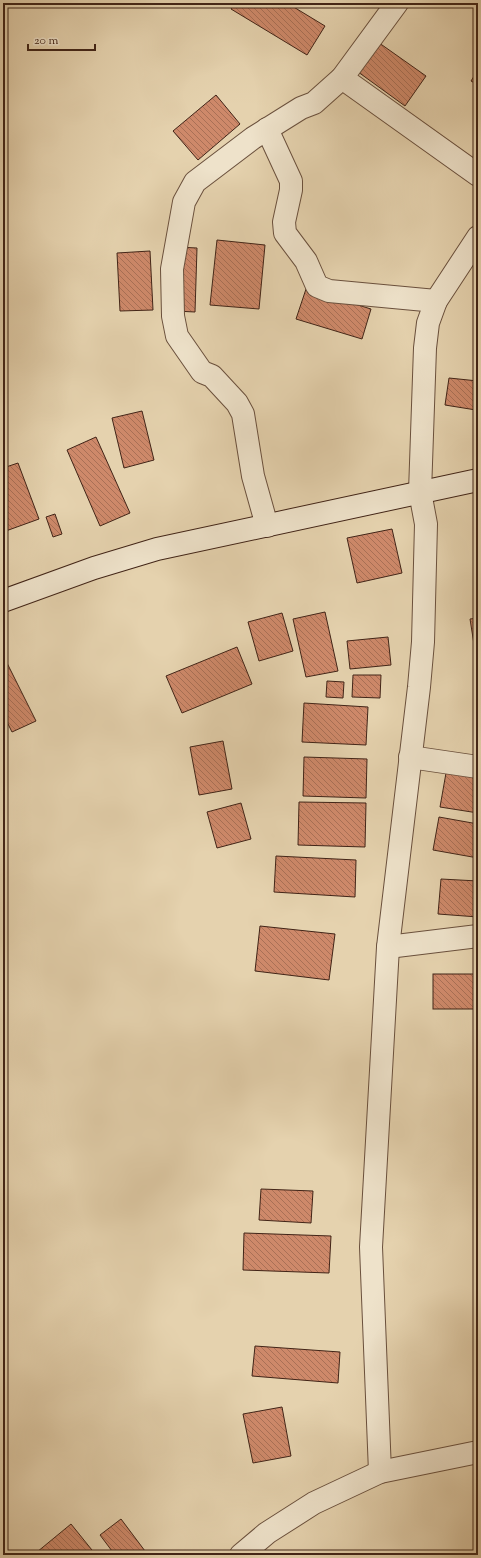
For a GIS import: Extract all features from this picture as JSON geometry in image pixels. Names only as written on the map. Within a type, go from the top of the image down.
[{"type":"street","points":[[267,526],[253,476],[243,414],[237,403],[212,376],[202,372],[178,336],[173,316],[172,269],[184,202],[195,182],[252,138],[301,108],[314,103],[342,78],[397,3]]},
{"type":"street","points":[[342,78],[478,175]]},
{"type":"street","points":[[267,129],[291,181],[291,190],[284,222],[285,233],[306,261],[317,286],[329,291],[436,301]]},
{"type":"street","points":[[380,1472],[371,1246],[388,947],[420,680],[425,590],[426,524],[420,492],[425,348],[428,323],[436,301],[478,237]]},
{"type":"street","points":[[3,602],[94,568],[158,549],[478,480]]},
{"type":"street","points":[[410,757],[478,767]]},
{"type":"street","points":[[388,947],[478,936]]},
{"type":"street","points":[[242,1555],[267,1533],[314,1503],[380,1472],[478,1452]]},
{"type":"building","points":[[235,3],[287,3],[325,26],[307,55],[231,9]]},
{"type":"building","points":[[375,40],[426,76],[405,106],[354,69]]},
{"type":"building","points":[[478,70],[478,85],[471,81]]},
{"type":"building","points":[[216,95],[240,124],[198,160],[173,131]]},
{"type":"building","points":[[217,240],[265,245],[259,309],[210,305]]},
{"type":"building","points":[[177,247],[197,248],[195,312],[175,311]]},
{"type":"building","points":[[150,251],[153,310],[120,311],[117,253]]},
{"type":"building","points":[[306,289],[371,309],[362,339],[296,319]]},
{"type":"building","points":[[449,378],[478,381],[476,410],[445,405]]},
{"type":"building","points":[[142,411],[154,460],[124,468],[112,418]]},
{"type":"building","points":[[96,437],[130,513],[100,526],[67,450]]},
{"type":"building","points":[[18,463],[39,519],[3,532],[3,468]]},
{"type":"building","points":[[55,514],[62,534],[53,537],[46,517]]},
{"type":"building","points":[[392,529],[402,573],[357,583],[347,538]]},
{"type":"building","points":[[325,612],[338,671],[306,677],[293,619]]},
{"type":"building","points":[[282,613],[293,651],[259,661],[248,622]]},
{"type":"building","points":[[478,618],[478,657],[476,657],[470,619]]},
{"type":"building","points":[[388,637],[391,665],[350,669],[347,641]]},
{"type":"building","points":[[237,647],[252,684],[182,713],[166,676]]},
{"type":"building","points":[[3,655],[36,721],[12,732],[3,714]]},
{"type":"building","points":[[353,675],[381,675],[380,698],[352,697]]},
{"type":"building","points":[[327,681],[344,682],[343,698],[326,697]]},
{"type":"building","points":[[304,703],[368,707],[366,745],[302,742]]},
{"type":"building","points":[[223,741],[232,789],[199,795],[190,747]]},
{"type":"building","points":[[304,757],[367,759],[366,798],[303,796]]},
{"type":"building","points":[[446,773],[478,778],[478,813],[440,807]]},
{"type":"building","points":[[299,802],[366,803],[365,847],[298,845]]},
{"type":"building","points":[[241,803],[251,839],[217,848],[207,812]]},
{"type":"building","points":[[439,817],[478,824],[478,858],[433,850]]},
{"type":"building","points":[[276,856],[356,860],[355,897],[274,892]]},
{"type":"building","points":[[441,879],[478,881],[478,917],[438,914]]},
{"type":"building","points":[[260,926],[335,934],[329,980],[255,971]]},
{"type":"building","points":[[433,974],[478,974],[478,1009],[433,1009]]},
{"type":"building","points":[[261,1189],[313,1191],[311,1223],[259,1220]]},
{"type":"building","points":[[244,1233],[331,1236],[329,1273],[243,1270]]},
{"type":"building","points":[[255,1346],[340,1352],[338,1383],[252,1376]]},
{"type":"building","points":[[282,1407],[291,1456],[253,1463],[243,1414]]},
{"type":"building","points":[[121,1519],[148,1555],[115,1555],[100,1535]]},
{"type":"building","points":[[71,1524],[96,1555],[39,1555],[37,1552]]}]
